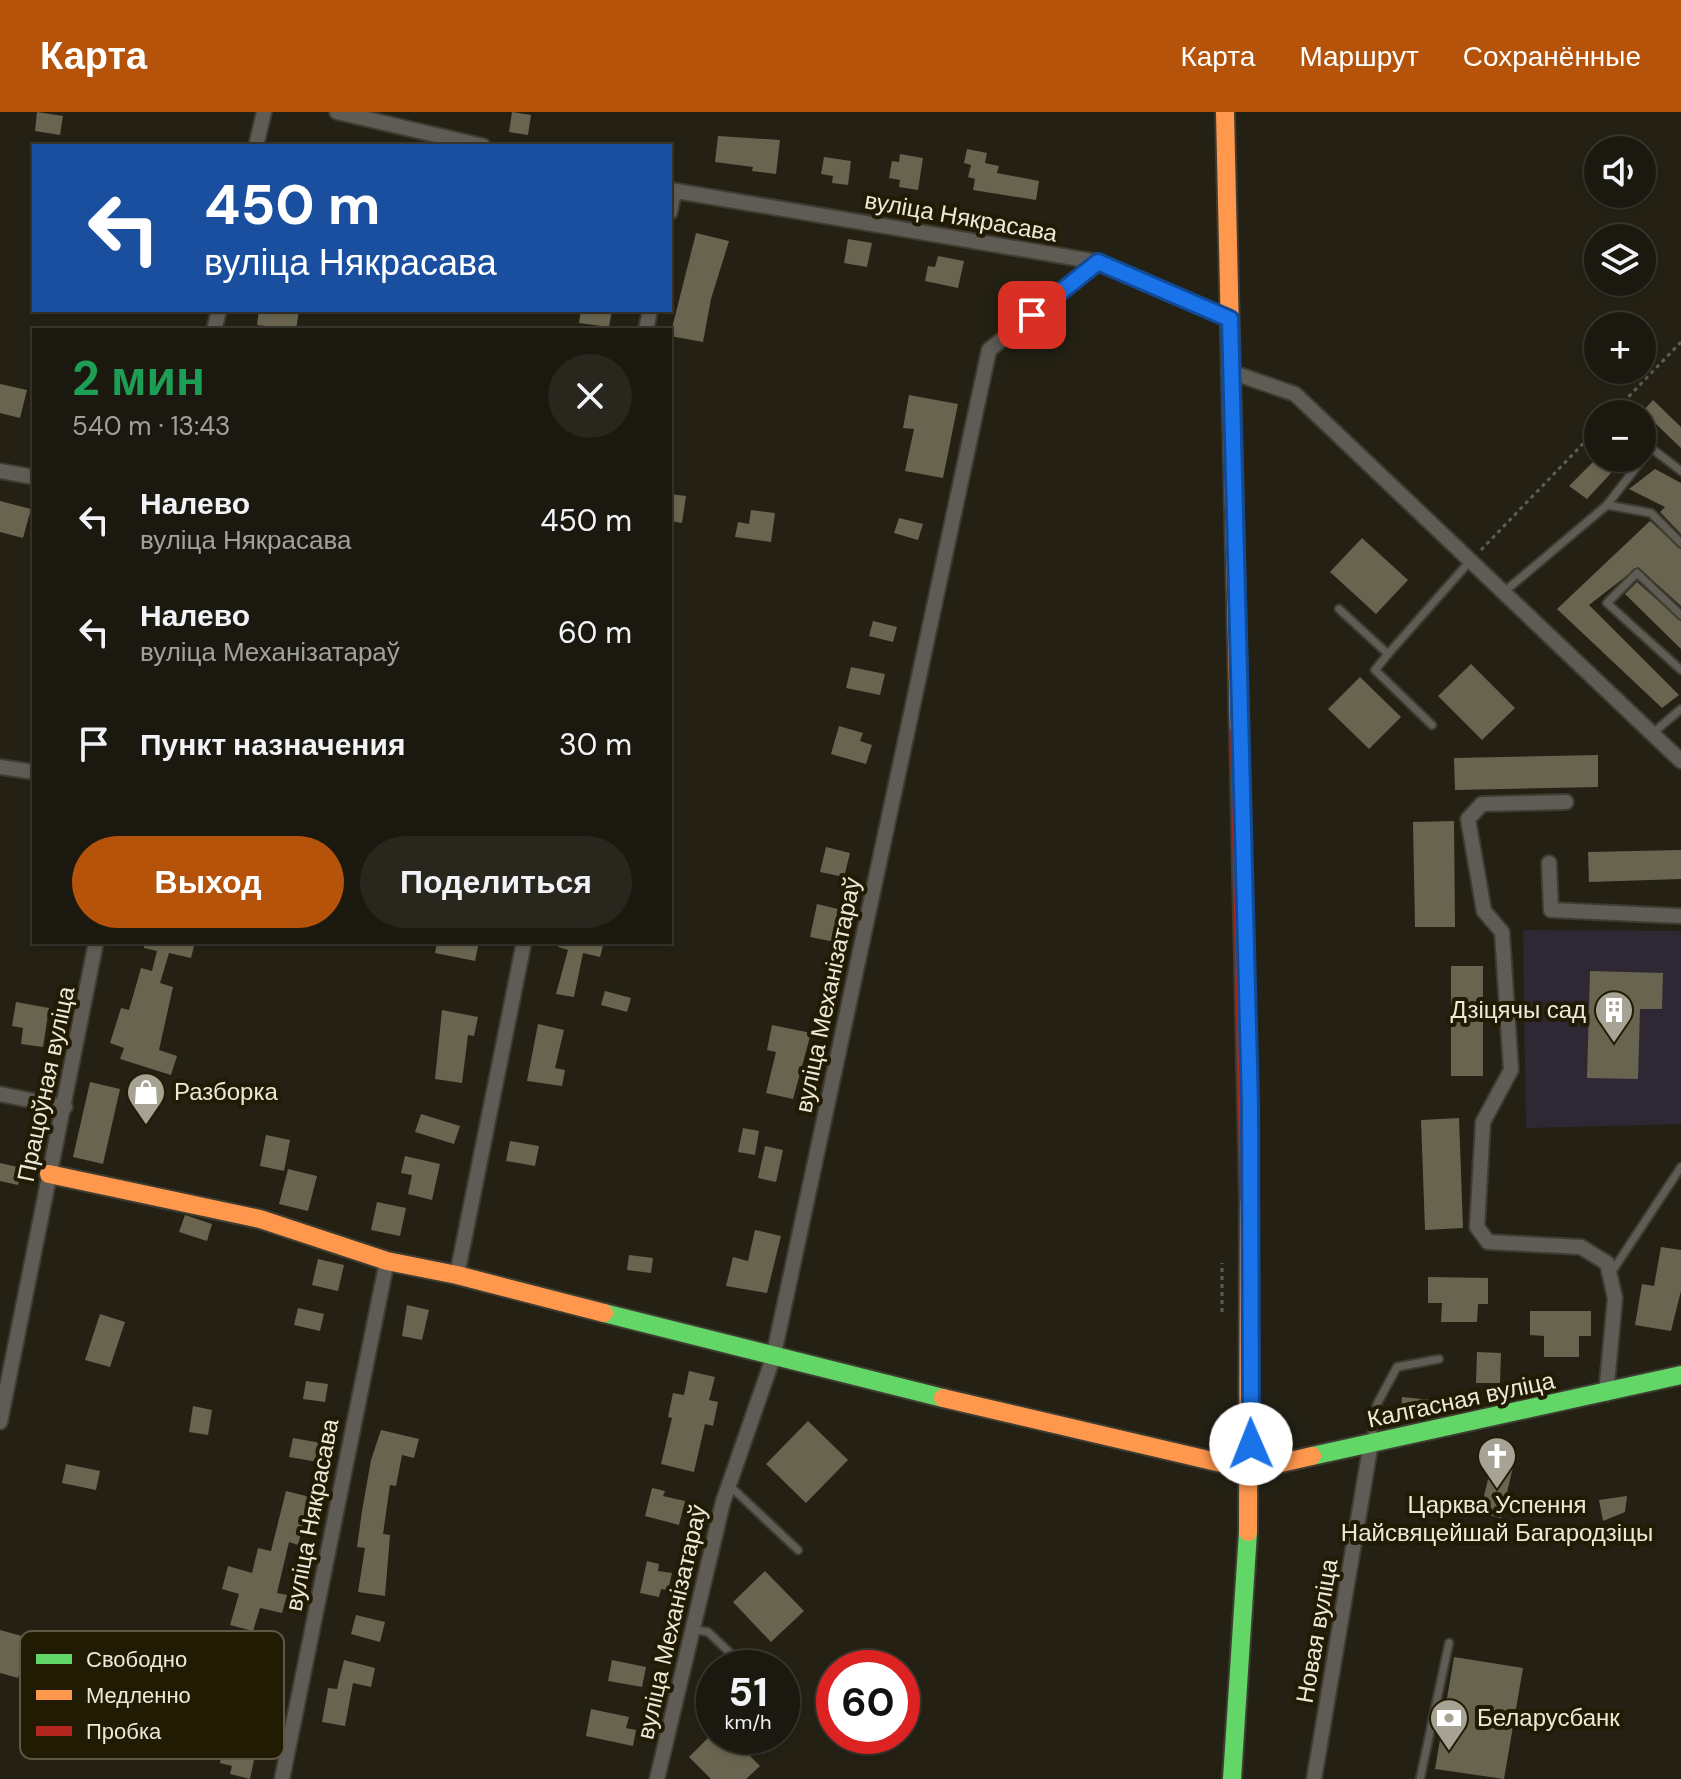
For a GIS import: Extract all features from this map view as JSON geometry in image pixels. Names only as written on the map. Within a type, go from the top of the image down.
[{"type":"street","points":[[256,144],[264,112]]},
{"type":"street","points":[[337,112],[474,144]]},
{"type":"street","points":[[1225,112],[1250,1105],[1251,1470],[1238,1721],[1232,1779]]},
{"type":"street","name":"вуліца Някрасава","points":[[672,190],[1098,262],[1230,319]]},
{"type":"street","name":"вуліца Механізатараў","points":[[657,1779],[729,1484],[773,1358],[989,350],[1098,262]]},
{"type":"street","points":[[1231,372],[1295,394],[1681,761]]},
{"type":"street","points":[[0,471],[32,477]]},
{"type":"street","points":[[0,767],[32,772]]},
{"type":"street","points":[[1566,802],[1482,804],[1468,819],[1484,911],[1502,932],[1511,1070],[1483,1122],[1477,1227],[1488,1242],[1581,1247],[1607,1263],[1615,1298],[1606,1394]]},
{"type":"street","points":[[1549,863],[1551,910],[1681,916]]},
{"type":"street","name":"Працоўная вуліца","points":[[0,1422],[3,1393],[65,1107],[96,944]]},
{"type":"street","points":[[457,1275],[524,944]]},
{"type":"street","points":[[0,1094],[65,1107]]},
{"type":"street","points":[[49,1174],[260,1219],[387,1261],[457,1275],[773,1358],[1251,1470]]},
{"type":"street","name":"вуліца Някрасава","points":[[282,1779],[387,1261]]},
{"type":"street","name":"Калгасная вуліца","points":[[1251,1470],[1681,1375]]},
{"type":"street","name":"Новая вуліца","points":[[1314,1779],[1371,1443]]},
{"type":"lane","points":[[1502,593],[1607,505],[1651,448],[1681,471]]},
{"type":"lane","points":[[1607,505],[1651,513],[1681,543]]},
{"type":"lane","points":[[1432,725],[1375,670],[1470,561]]},
{"type":"lane","points":[[1681,615],[1637,573],[1607,603],[1681,670]]},
{"type":"lane","points":[[1339,609],[1388,654]]},
{"type":"lane","points":[[1653,733],[1681,709]]},
{"type":"lane","points":[[1610,1275],[1681,1167]]},
{"type":"lane","points":[[1371,1443],[1377,1404],[1397,1367],[1439,1359]]},
{"type":"lane","points":[[729,1484],[798,1550]]},
{"type":"lane","points":[[692,1629],[708,1632],[727,1650]]},
{"type":"lane","points":[[1420,1779],[1449,1643]]},
{"type":"path","points":[[1625,400],[1681,342]]},
{"type":"path","points":[[1470,561],[1584,443]]},
{"type":"path","points":[[1222,1263],[1222,1312]]},
{"type":"shaded area","points":[[1523,930],[1681,931],[1681,1124],[1526,1128]]},
{"type":"building","points":[[37,112],[63,116],[60,135],[35,131]]},
{"type":"building","points":[[512,112],[531,115],[528,135],[509,132]]},
{"type":"building","points":[[718,136],[780,140],[776,174],[752,171],[753,167],[715,162]]},
{"type":"building","points":[[967,149],[987,153],[985,163],[999,166],[997,173],[1039,181],[1036,200],[973,190],[975,179],[968,177],[971,165],[964,163]]},
{"type":"building","points":[[900,154],[923,158],[918,190],[899,187],[900,180],[889,178],[892,161],[899,162]]},
{"type":"building","points":[[824,157],[851,161],[848,185],[832,183],[833,176],[821,174]]},
{"type":"building","points":[[696,233],[729,241],[711,299],[703,342],[672,336]]},
{"type":"building","points":[[848,239],[872,243],[867,267],[844,263]]},
{"type":"building","points":[[938,256],[964,261],[958,288],[925,281],[928,266],[935,267]]},
{"type":"building","points":[[259,312],[299,312],[296,328],[257,325]]},
{"type":"building","points":[[581,312],[612,312],[609,327],[579,323]]},
{"type":"building","points":[[0,384],[27,390],[20,418],[0,413]]},
{"type":"building","points":[[909,395],[958,404],[943,478],[905,471],[914,429],[903,428]]},
{"type":"building","points":[[1656,403],[1681,427],[1681,448],[1656,424]]},
{"type":"building","points":[[1656,470],[1681,483],[1681,534],[1660,512],[1665,507],[1629,489]]},
{"type":"building","points":[[1584,471],[1612,472],[1587,499],[1569,486]]},
{"type":"building","points":[[672,494],[686,496],[682,523],[672,521]]},
{"type":"building","points":[[0,501],[31,509],[23,538],[0,532]]},
{"type":"building","points":[[751,510],[775,513],[771,542],[735,537],[738,522],[749,524]]},
{"type":"building","points":[[899,518],[923,524],[918,540],[894,533]]},
{"type":"building","points":[[1650,521],[1681,549],[1681,606],[1638,567],[1589,605],[1679,695],[1662,708],[1557,609]]},
{"type":"building","points":[[1362,538],[1408,580],[1376,614],[1330,572]]},
{"type":"building","points":[[1637,582],[1681,621],[1681,649],[1625,594]]},
{"type":"building","points":[[873,621],[897,627],[893,642],[869,636]]},
{"type":"building","points":[[1471,664],[1515,708],[1482,740],[1438,696]]},
{"type":"building","points":[[851,667],[885,674],[880,695],[846,688]]},
{"type":"building","points":[[1360,677],[1401,717],[1369,749],[1328,709]]},
{"type":"building","points":[[839,726],[863,733],[860,741],[872,745],[866,764],[831,754]]},
{"type":"building","points":[[1598,755],[1598,787],[1455,790],[1454,758]]},
{"type":"building","points":[[1454,821],[1455,927],[1415,927],[1413,822]]},
{"type":"building","points":[[826,847],[850,853],[844,877],[820,872]]},
{"type":"building","points":[[1681,850],[1681,879],[1589,882],[1588,852]]},
{"type":"building","points":[[817,904],[842,910],[835,942],[810,937]]},
{"type":"building","points":[[144,944],[194,944],[191,958],[169,953],[160,983],[173,987],[159,1050],[177,1056],[171,1075],[120,1059],[124,1048],[110,1043],[121,1008],[129,1010],[141,968],[152,971],[157,951],[144,948]]},
{"type":"building","points":[[437,944],[479,944],[475,961],[435,953]]},
{"type":"building","points":[[559,944],[603,944],[600,957],[583,953],[574,997],[556,994],[568,950],[558,947]]},
{"type":"building","points":[[1451,966],[1483,966],[1483,1076],[1451,1076]]},
{"type":"building","name":"Дзіцячы сад","points":[[1590,971],[1663,973],[1662,1009],[1640,1009],[1638,1079],[1587,1078]]},
{"type":"building","points":[[605,991],[631,998],[627,1012],[601,1005]]},
{"type":"building","points":[[16,1002],[49,1008],[43,1047],[21,1044],[23,1028],[12,1026]]},
{"type":"building","points":[[442,1010],[478,1017],[474,1036],[468,1035],[462,1083],[435,1079]]},
{"type":"building","points":[[538,1024],[564,1030],[555,1068],[565,1070],[562,1086],[527,1081]]},
{"type":"building","points":[[772,1025],[811,1033],[793,1099],[766,1093],[776,1052],[767,1050]]},
{"type":"building","points":[[90,1082],[120,1089],[103,1164],[73,1157]]},
{"type":"building","points":[[421,1114],[460,1126],[454,1144],[415,1132]]},
{"type":"building","points":[[1459,1118],[1463,1228],[1425,1230],[1421,1120]]},
{"type":"building","points":[[743,1128],[759,1131],[755,1155],[738,1152]]},
{"type":"building","points":[[266,1135],[290,1140],[284,1171],[260,1166]]},
{"type":"building","points":[[510,1141],[539,1146],[535,1166],[506,1161]]},
{"type":"building","points":[[765,1146],[783,1150],[776,1182],[758,1178]]},
{"type":"building","points":[[405,1156],[440,1164],[432,1200],[408,1194],[412,1175],[401,1173]]},
{"type":"building","points":[[0,1163],[22,1168],[18,1185],[0,1181]]},
{"type":"building","points":[[288,1169],[317,1176],[308,1211],[279,1204]]},
{"type":"building","points":[[377,1202],[406,1208],[400,1236],[371,1230]]},
{"type":"building","points":[[185,1215],[212,1224],[207,1241],[179,1232]]},
{"type":"building","points":[[755,1230],[781,1236],[767,1293],[726,1286],[733,1257],[748,1261]]},
{"type":"building","points":[[1661,1247],[1681,1250],[1681,1291],[1671,1331],[1635,1325],[1642,1284],[1654,1286]]},
{"type":"building","points":[[629,1255],[653,1258],[651,1273],[627,1270]]},
{"type":"building","points":[[318,1259],[344,1265],[338,1291],[312,1285]]},
{"type":"building","points":[[1428,1277],[1488,1278],[1488,1304],[1478,1304],[1477,1322],[1441,1322],[1442,1303],[1428,1303]]},
{"type":"building","points":[[407,1305],[429,1310],[422,1340],[402,1336]]},
{"type":"building","points":[[298,1308],[324,1314],[320,1331],[294,1325]]},
{"type":"building","points":[[1530,1311],[1591,1311],[1591,1336],[1579,1336],[1579,1357],[1544,1357],[1544,1336],[1530,1335]]},
{"type":"building","points":[[100,1314],[125,1322],[110,1367],[85,1360]]},
{"type":"building","points":[[1477,1352],[1501,1353],[1500,1383],[1476,1383]]},
{"type":"building","points":[[689,1371],[715,1377],[709,1400],[718,1402],[713,1426],[705,1424],[694,1472],[661,1464],[672,1418],[668,1417],[673,1393],[684,1395]]},
{"type":"building","points":[[306,1381],[328,1384],[325,1402],[303,1399]]},
{"type":"building","points":[[1402,1397],[1432,1400],[1431,1414],[1401,1410]]},
{"type":"building","points":[[193,1406],[212,1410],[208,1435],[189,1432]]},
{"type":"building","points":[[808,1421],[848,1460],[806,1503],[766,1464]]},
{"type":"building","points":[[381,1430],[419,1439],[414,1458],[402,1455],[396,1486],[390,1485],[383,1534],[390,1535],[385,1596],[358,1592],[365,1548],[357,1547],[362,1511],[371,1460]]},
{"type":"building","points":[[293,1438],[321,1443],[318,1462],[289,1457]]},
{"type":"building","name":"Царква Успення Найсвяцейшай Багародзіцы","points":[[1492,1462],[1513,1467],[1501,1518],[1480,1513]]},
{"type":"building","points":[[66,1464],[100,1471],[96,1490],[62,1483]]},
{"type":"building","points":[[652,1488],[665,1491],[663,1496],[685,1501],[679,1525],[645,1516]]},
{"type":"building","points":[[286,1491],[310,1497],[298,1545],[289,1542],[277,1593],[287,1595],[282,1613],[260,1608],[253,1631],[230,1625],[239,1594],[222,1589],[228,1566],[252,1573],[258,1548],[271,1551]]},
{"type":"building","points":[[1627,1496],[1625,1512],[1603,1521],[1599,1500]]},
{"type":"building","points":[[647,1561],[659,1564],[658,1571],[672,1573],[668,1590],[661,1589],[659,1597],[640,1593]]},
{"type":"building","points":[[765,1571],[804,1611],[771,1642],[733,1602]]},
{"type":"building","points":[[356,1615],[385,1622],[380,1642],[351,1634]]},
{"type":"building","points":[[0,1630],[20,1636],[20,1671],[18,1678],[0,1673]]},
{"type":"building","points":[[1454,1657],[1523,1668],[1504,1779],[1435,1769]]},
{"type":"building","points":[[344,1660],[375,1668],[371,1687],[353,1683],[345,1726],[322,1722],[328,1688],[337,1689]]},
{"type":"building","points":[[612,1660],[646,1667],[642,1687],[608,1681]]},
{"type":"building","points":[[591,1709],[629,1717],[626,1728],[636,1730],[633,1746],[586,1736]]},
{"type":"building","points":[[696,1750],[696,1754],[748,1754],[760,1766],[746,1779],[711,1779],[689,1757]]},
{"type":"building","points":[[221,1759],[254,1759],[250,1779],[230,1774],[232,1766],[220,1763]]},
{"type":"traffic: fast","points":[[604,1313],[943,1398]]},
{"type":"traffic: fast","points":[[1312,1456],[1681,1375]]},
{"type":"traffic: fast","points":[[1232,1779],[1248,1532]]},
{"type":"traffic: slow","points":[[1225,112],[1239,732]]},
{"type":"traffic: slow","points":[[49,1174],[260,1219],[387,1261],[457,1275],[604,1313]]},
{"type":"traffic: slow","points":[[1248,1532],[1249,1198]]},
{"type":"traffic: slow","points":[[943,1398],[1251,1470],[1312,1456]]},
{"type":"traffic: jam","points":[[1239,732],[1249,1198]]},
{"type":"place","name":"Дзіцячы сад","points":[[1614,1044]]},
{"type":"place","name":"Разборка","points":[[146,1126]]},
{"type":"place","name":"Царква Успення Найсвяцейшай Багародзіцы","points":[[1497,1490]]},
{"type":"place","name":"Беларусбанк","points":[[1449,1752]]},
{"type":"route","points":[[1032,315],[1098,262],[1230,319],[1250,1105],[1251,1444]]}]
